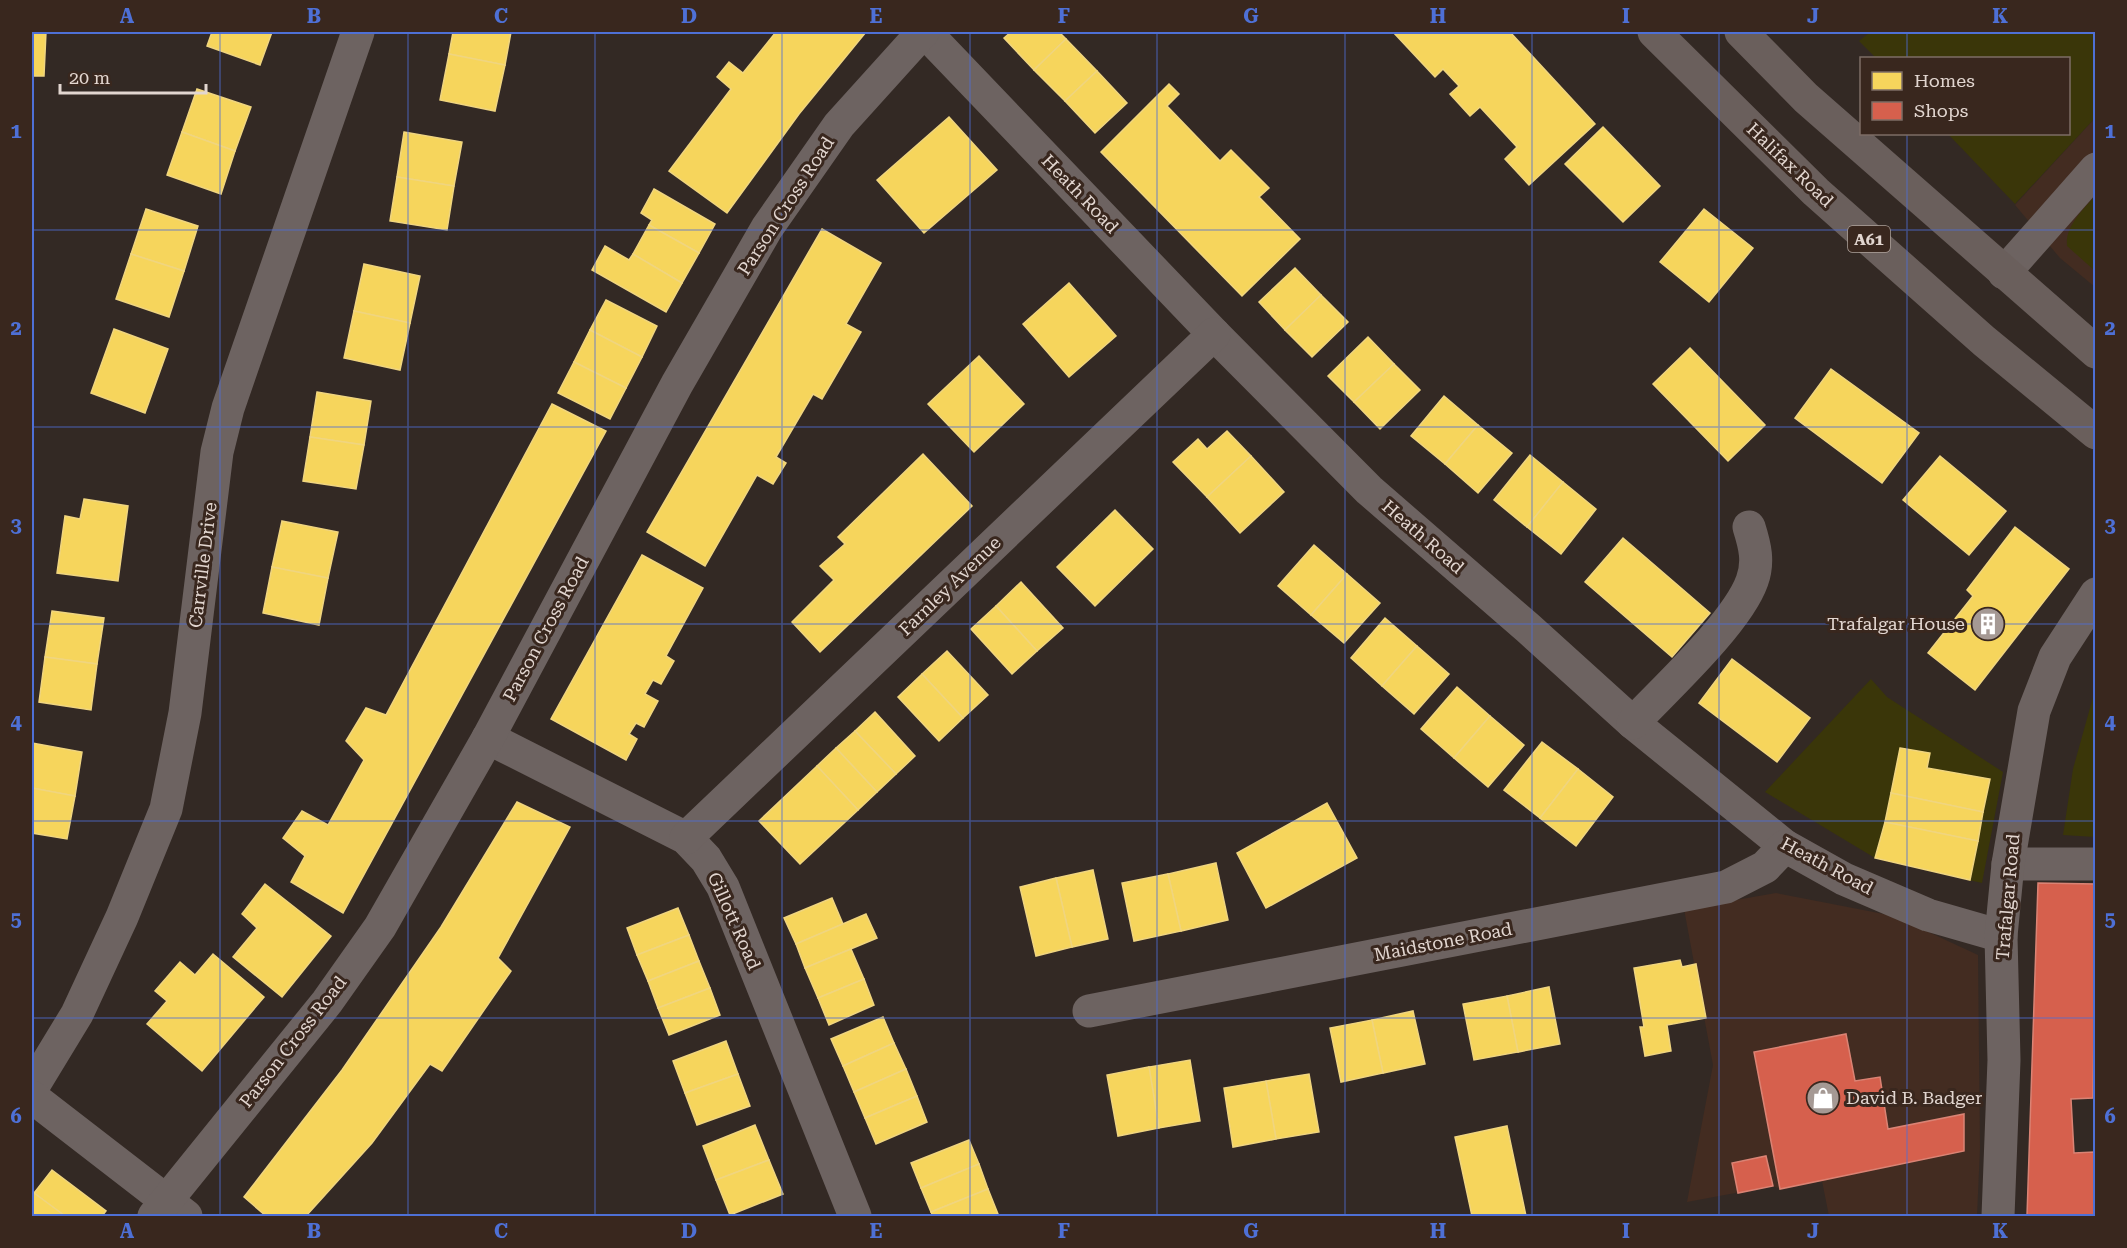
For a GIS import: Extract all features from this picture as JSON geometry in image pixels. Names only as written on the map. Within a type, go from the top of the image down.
[{"type":"highway","name":"Halifax Road","points":[[1654,32],[1815,192],[1984,341],[2096,434]]},
{"type":"highway","points":[[1741,32],[1806,98],[2096,352]]},
{"type":"street","name":"Carrville Drive","points":[[32,1088],[77,1014],[122,917],[165,808],[185,713],[217,452],[228,408],[358,32]]},
{"type":"street","name":"Heath Road","points":[[924,32],[1214,334],[1369,490],[1633,723],[1785,846],[1844,879],[1928,915],[2001,936]]},
{"type":"street","name":"Parson Cross Road","points":[[168,1212],[327,1002],[380,927],[488,738],[677,384],[767,228],[839,125],[924,32]]},
{"type":"street","points":[[2004,273],[2096,168]]},
{"type":"street","name":"Farnley Avenue","points":[[687,837],[1214,334]]},
{"type":"street","points":[[1633,723],[1731,618],[1752,582],[1757,551],[1749,527]]},
{"type":"street","name":"Trafalgar Road","points":[[1998,1216],[2004,1060],[2001,936],[2008,864],[2034,711],[2055,657],[2096,594]]},
{"type":"street","name":"Gillott Road","points":[[488,738],[687,837],[706,858],[723,887],[855,1216]]},
{"type":"street","name":"Maidstone Road","points":[[1089,1011],[1726,887],[1765,867],[1785,846]]},
{"type":"street","points":[[2008,864],[2096,864]]},
{"type":"street","points":[[32,1097],[168,1212]]},
{"type":"shaded area","points":[[1870,32],[2095,32],[2095,118],[2015,204],[1949,135],[2070,135],[2070,57],[1875,57],[1859,41]]},
{"type":"shaded area","points":[[2095,118],[2095,287],[2060,258],[2015,205]]},
{"type":"shaded area","points":[[2095,196],[2095,271],[2067,246],[2067,239],[2072,225]]},
{"type":"shaded area","points":[[1871,679],[1887,697],[2003,772],[1982,883],[1875,858],[1765,792]]},
{"type":"shaded area","points":[[2095,690],[2095,837],[2063,835],[2073,769]]},
{"type":"shaded area","points":[[1776,893],[1894,916],[1978,955],[1980,1148],[1977,1216],[1829,1216],[1822,1181],[1780,1189],[1773,1186],[1687,1202],[1713,1065],[1684,909]]},
{"type":"building: Homes","points":[[32,32],[46,32],[44,76],[32,76]]},
{"type":"building: Homes","points":[[212,32],[272,32],[260,65],[207,46]]},
{"type":"building: Homes","points":[[453,32],[511,32],[505,65],[449,54]]},
{"type":"building: Homes","points":[[776,32],[866,32],[799,114],[727,213],[669,171],[731,89],[717,77],[729,62],[743,73]]},
{"type":"building: Homes","points":[[1011,32],[1059,32],[1066,39],[1034,70],[1004,38]]},
{"type":"building: Homes","points":[[1393,32],[1510,32],[1595,124],[1529,185],[1505,159],[1517,147],[1480,107],[1470,116],[1450,94],[1459,86],[1443,69],[1435,77]]},
{"type":"building: Homes","points":[[1066,39],[1097,71],[1065,101],[1034,70]]},
{"type":"building: Homes","points":[[449,54],[505,65],[495,111],[440,100]]},
{"type":"building: Homes","points":[[1097,71],[1127,103],[1095,133],[1065,101]]},
{"type":"building: Homes","points":[[1169,84],[1179,94],[1167,106],[1220,161],[1231,150],[1269,188],[1259,197],[1300,239],[1242,296],[1101,152]]},
{"type":"building: Homes","points":[[197,89],[251,107],[235,151],[182,132]]},
{"type":"building: Homes","points":[[949,117],[997,170],[924,233],[877,180]]},
{"type":"building: Homes","points":[[1603,127],[1660,186],[1623,222],[1565,164]]},
{"type":"building: Homes","points":[[182,132],[235,151],[221,194],[167,175]]},
{"type":"building: Homes","points":[[404,132],[462,142],[454,186],[397,177]]},
{"type":"building: Homes","points":[[397,177],[454,186],[447,230],[390,221]]},
{"type":"building: Homes","points":[[654,189],[715,224],[699,253],[649,225],[652,220],[641,213]]},
{"type":"building: Homes","points":[[146,209],[198,226],[184,271],[131,254]]},
{"type":"building: Homes","points":[[1704,209],[1753,248],[1709,302],[1660,262]]},
{"type":"building: Homes","points":[[649,225],[699,253],[682,283],[633,254]]},
{"type":"building: Homes","points":[[822,229],[881,263],[846,324],[861,332],[822,399],[813,394],[776,457],[786,463],[773,484],[757,475],[705,566],[647,532]]},
{"type":"building: Homes","points":[[605,246],[629,260],[633,254],[682,283],[666,312],[592,270]]},
{"type":"building: Homes","points":[[131,254],[184,271],[169,317],[116,299]]},
{"type":"building: Homes","points":[[364,264],[420,276],[410,323],[354,311]]},
{"type":"building: Homes","points":[[1295,268],[1321,295],[1285,330],[1259,302]]},
{"type":"building: Homes","points":[[1069,283],[1116,336],[1069,377],[1023,324]]},
{"type":"building: Homes","points":[[1321,295],[1348,322],[1312,357],[1285,330]]},
{"type":"building: Homes","points":[[606,300],[657,326],[642,357],[590,330]]},
{"type":"building: Homes","points":[[354,311],[410,323],[400,370],[344,358]]},
{"type":"building: Homes","points":[[114,329],[168,349],[145,413],[91,393]]},
{"type":"building: Homes","points":[[590,330],[642,357],[626,388],[574,362]]},
{"type":"building: Homes","points":[[1368,337],[1394,364],[1354,402],[1328,376]]},
{"type":"building: Homes","points":[[1690,348],[1765,425],[1728,461],[1653,384]]},
{"type":"building: Homes","points":[[979,356],[1024,404],[974,452],[928,404]]},
{"type":"building: Homes","points":[[574,362],[626,388],[610,419],[558,393]]},
{"type":"building: Homes","points":[[1394,364],[1420,390],[1380,429],[1354,402]]},
{"type":"building: Homes","points":[[1831,369],[1919,433],[1882,483],[1795,418]]},
{"type":"building: Homes","points":[[317,392],[371,401],[364,445],[310,437]]},
{"type":"building: Homes","points":[[1444,396],[1478,425],[1445,464],[1411,436]]},
{"type":"building: Homes","points":[[552,404],[606,431],[343,913],[291,882],[305,856],[283,838],[302,811],[328,825],[364,760],[346,741],[366,708],[386,715]]},
{"type":"building: Homes","points":[[1478,425],[1512,453],[1478,493],[1445,464]]},
{"type":"building: Homes","points":[[1227,431],[1251,456],[1207,497],[1173,462],[1198,439],[1207,449]]},
{"type":"building: Homes","points":[[310,437],[364,445],[356,489],[303,481]]},
{"type":"building: Homes","points":[[923,454],[972,506],[820,652],[792,622],[834,580],[820,566],[845,544],[838,537]]},
{"type":"building: Homes","points":[[1530,455],[1563,482],[1527,527],[1494,500]]},
{"type":"building: Homes","points":[[1251,456],[1284,492],[1240,533],[1207,497]]},
{"type":"building: Homes","points":[[1940,456],[2006,511],[1969,555],[1903,500]]},
{"type":"building: Homes","points":[[1563,482],[1596,509],[1561,554],[1527,527]]},
{"type":"building: Homes","points":[[84,499],[128,506],[118,581],[57,573],[65,516],[80,519]]},
{"type":"building: Homes","points":[[1115,510],[1153,549],[1095,606],[1057,567]]},
{"type":"building: Homes","points":[[282,521],[338,532],[328,578],[272,567]]},
{"type":"building: Homes","name":"Trafalgar House","points":[[2015,527],[2069,569],[1975,690],[1928,653],[1973,596],[1967,590]]},
{"type":"building: Homes","points":[[1623,538],[1710,613],[1672,657],[1585,582]]},
{"type":"building: Homes","points":[[1314,545],[1347,574],[1311,615],[1278,586]]},
{"type":"building: Homes","points":[[642,555],[703,588],[666,656],[674,661],[661,684],[653,680],[645,694],[658,701],[644,727],[636,723],[629,734],[637,739],[626,760],[551,719]]},
{"type":"building: Homes","points":[[272,567],[328,578],[319,625],[263,613]]},
{"type":"building: Homes","points":[[1347,574],[1380,603],[1344,643],[1311,615]]},
{"type":"building: Homes","points":[[1021,582],[1063,628],[1037,651],[996,606]]},
{"type":"building: Homes","points":[[996,606],[1037,651],[1012,674],[971,629]]},
{"type":"building: Homes","points":[[52,611],[104,618],[97,664],[45,657]]},
{"type":"building: Homes","points":[[1385,618],[1417,646],[1382,686],[1351,658]]},
{"type":"building: Homes","points":[[1417,646],[1449,674],[1414,714],[1382,686]]},
{"type":"building: Homes","points":[[947,651],[988,695],[963,718],[922,674]]},
{"type":"building: Homes","points":[[45,657],[97,664],[91,710],[39,702]]},
{"type":"building: Homes","points":[[1732,659],[1810,718],[1777,762],[1699,703]]},
{"type":"building: Homes","points":[[922,674],[963,718],[939,741],[898,697]]},
{"type":"building: Homes","points":[[1457,687],[1490,716],[1454,758],[1421,729]]},
{"type":"building: Homes","points":[[875,712],[915,756],[896,774],[855,731]]},
{"type":"building: Homes","points":[[1490,716],[1524,745],[1488,787],[1454,758]]},
{"type":"building: Homes","points":[[855,731],[896,774],[877,792],[836,748]]},
{"type":"building: Homes","points":[[1542,742],[1578,769],[1540,818],[1504,790]]},
{"type":"building: Homes","points":[[32,743],[82,752],[75,796],[32,788]]},
{"type":"building: Homes","points":[[836,748],[877,792],[858,810],[817,766]]},
{"type":"building: Homes","points":[[1900,748],[1930,753],[1927,768],[1990,779],[1983,812],[1891,793]]},
{"type":"building: Homes","points":[[817,766],[858,810],[800,864],[759,821]]},
{"type":"building: Homes","points":[[1578,769],[1613,797],[1576,846],[1540,818]]},
{"type":"building: Homes","points":[[32,788],[75,796],[67,839],[32,833]]},
{"type":"building: Homes","points":[[1891,793],[1983,812],[1978,841],[1885,822]]},
{"type":"building: Homes","points":[[517,802],[570,827],[498,958],[511,971],[442,1071],[430,1064],[372,1143],[306,1216],[266,1216],[244,1197],[342,1070],[441,927]]},
{"type":"building: Homes","points":[[1327,803],[1357,858],[1266,908],[1237,853]]},
{"type":"building: Homes","points":[[1885,822],[1978,841],[1970,880],[1875,858]]},
{"type":"building: Homes","points":[[1216,863],[1228,920],[1181,931],[1168,874]]},
{"type":"building: Homes","points":[[1093,870],[1108,939],[1072,947],[1056,878]]},
{"type":"building: Homes","points":[[1168,874],[1181,931],[1134,941],[1122,883]]},
{"type":"building: Homes","points":[[1056,878],[1072,947],[1036,956],[1020,887]]},
{"type":"building: Homes","points":[[265,884],[331,936],[282,997],[233,957],[257,928],[242,914]]},
{"type":"building: Homes","points":[[832,898],[843,924],[796,944],[784,918]]},
{"type":"building: Homes","points":[[678,908],[689,935],[637,955],[627,928]]},
{"type":"building: Homes","points":[[866,914],[877,938],[805,968],[796,944]]},
{"type":"building: Homes","points":[[689,935],[699,961],[648,981],[637,955]]},
{"type":"building: Homes","points":[[851,949],[864,979],[818,998],[805,968]]},
{"type":"building: Homes","points":[[213,954],[264,997],[202,1071],[147,1024],[167,1001],[155,991],[180,962],[195,975]]},
{"type":"building: Homes","points":[[1680,960],[1682,967],[1696,964],[1706,1018],[1667,1025],[1671,1051],[1645,1056],[1640,1027],[1644,1027],[1634,968]]},
{"type":"building: Homes","points":[[699,961],[710,988],[658,1008],[648,981]]},
{"type":"building: Homes","points":[[864,979],[874,1005],[829,1025],[818,998]]},
{"type":"building: Homes","points":[[1549,987],[1560,1044],[1518,1052],[1507,996]]},
{"type":"building: Homes","points":[[710,988],[720,1015],[669,1035],[658,1008]]},
{"type":"building: Homes","points":[[1507,996],[1518,1052],[1474,1060],[1463,1004]]},
{"type":"building: Homes","points":[[1413,1011],[1425,1064],[1383,1073],[1372,1020]]},
{"type":"building: Homes","points":[[883,1017],[894,1043],[843,1066],[831,1039]]},
{"type":"building: Homes","points":[[1372,1020],[1383,1073],[1341,1082],[1330,1028]]},
{"type":"building: Homes","points":[[726,1041],[738,1074],[685,1093],[673,1061]]},
{"type":"building: Homes","points":[[894,1043],[906,1069],[854,1092],[843,1066]]},
{"type":"building: Homes","points":[[1190,1060],[1200,1121],[1159,1128],[1149,1067]]},
{"type":"building: Homes","points":[[1149,1067],[1159,1128],[1118,1136],[1107,1075]]},
{"type":"building: Homes","points":[[906,1069],[917,1096],[865,1118],[854,1092]]},
{"type":"building: Homes","points":[[738,1074],[750,1106],[697,1125],[685,1093]]},
{"type":"building: Homes","points":[[1309,1074],[1319,1132],[1276,1139],[1266,1081]]},
{"type":"building: Homes","points":[[1266,1081],[1276,1139],[1233,1147],[1224,1088]]},
{"type":"building: Homes","points":[[917,1096],[927,1122],[876,1144],[865,1118]]},
{"type":"building: Homes","points":[[755,1125],[769,1160],[716,1180],[703,1146]]},
{"type":"building: Homes","points":[[1507,1126],[1526,1216],[1472,1216],[1455,1137]]},
{"type":"building: Homes","points":[[969,1140],[979,1164],[921,1188],[911,1163]]},
{"type":"building: Homes","points":[[769,1160],[783,1194],[730,1215],[716,1180]]},
{"type":"building: Homes","points":[[979,1164],[988,1189],[931,1212],[921,1188]]},
{"type":"building: Homes","points":[[52,1170],[106,1211],[102,1216],[65,1216],[34,1193]]},
{"type":"building: Homes","points":[[988,1189],[998,1214],[933,1216],[931,1212]]},
{"type":"building: Homes","points":[[34,1193],[65,1216],[32,1216]]},
{"type":"building: Shops","points":[[2038,883],[2096,884],[2093,1098],[2071,1099],[2074,1153],[2094,1152],[2095,1216],[2027,1216]]},
{"type":"building: Shops","name":"David B. Badger","points":[[1846,1034],[1855,1081],[1880,1077],[1888,1129],[1964,1114],[1964,1151],[1780,1189],[1754,1052]]},
{"type":"building: Shops","points":[[1766,1156],[1773,1186],[1738,1193],[1732,1163]]},
{"type":"place","name":"Trafalgar House","points":[[1988,624]]},
{"type":"place","name":"David B. Badger","points":[[1823,1098]]}]
